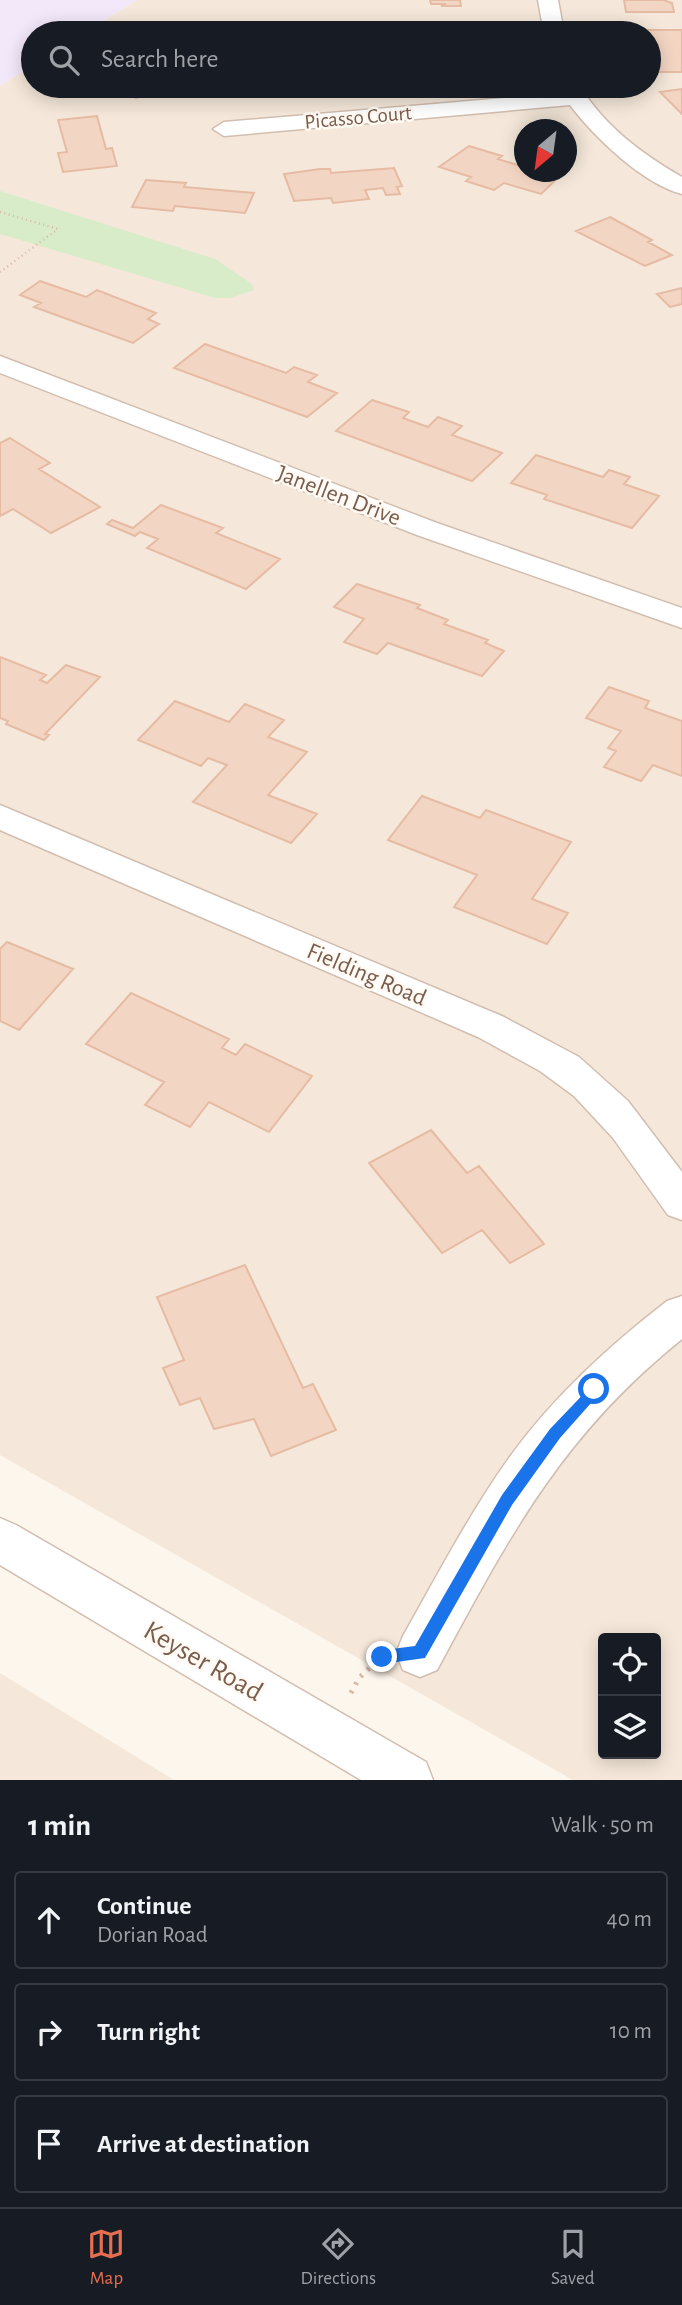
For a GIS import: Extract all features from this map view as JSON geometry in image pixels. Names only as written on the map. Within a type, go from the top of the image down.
[{"type":"street","points":[[548,0],[552,21]]},
{"type":"street","name":"Picasso Court","points":[[224,129],[516,98]]},
{"type":"street","points":[[577,98],[620,145],[682,187]]},
{"type":"street","name":"Janellen Drive","points":[[0,364],[426,529],[682,618]]},
{"type":"street","name":"Fielding Road","points":[[0,817],[491,1027],[545,1054],[588,1086],[625,1126],[682,1203]]},
{"type":"street","points":[[420,1653],[507,1500],[555,1433],[594,1389],[682,1314]]},
{"type":"street","name":"Keyser Road","points":[[0,1540],[408,1780]]},
{"type":"path","points":[[0,212],[58,229],[0,272]]},
{"type":"path","points":[[328,1733],[359,1678],[382,1657],[420,1653]]},
{"type":"shaded area","points":[[0,0],[137,0],[103,21],[21,21],[21,73],[0,86]]},
{"type":"shaded area","points":[[137,0],[682,0],[682,1780],[573,1780],[0,1455],[0,86],[21,73],[21,98],[661,98],[661,21],[103,21]]},
{"type":"shaded area","points":[[0,1673],[174,1780],[0,1780]]},
{"type":"green space","points":[[0,191],[215,259],[252,284],[254,290],[230,298],[215,298],[0,234]]},
{"type":"building","points":[[430,0],[460,0],[461,6],[441,6],[446,4],[431,4]]},
{"type":"building","points":[[624,0],[663,0],[672,3],[674,12],[626,12]]},
{"type":"building","points":[[661,30],[682,30],[682,72],[661,72]]},
{"type":"building","points":[[682,89],[682,114],[661,93]]},
{"type":"building","points":[[97,116],[106,149],[112,148],[117,166],[63,172],[58,153],[67,152],[58,120]]},
{"type":"building","points":[[469,146],[502,156],[498,159],[514,164],[514,182],[554,182],[541,194],[504,183],[494,190],[466,181],[471,177],[439,167]]},
{"type":"building","points":[[394,168],[402,186],[397,187],[400,194],[386,195],[383,188],[365,190],[369,199],[333,203],[331,198],[294,201],[284,174],[320,169],[330,169],[331,173]]},
{"type":"building","points":[[146,180],[186,183],[184,187],[254,193],[245,213],[175,206],[173,211],[132,207]]},
{"type":"building","points":[[610,217],[652,240],[648,242],[672,255],[645,266],[576,231]]},
{"type":"building","points":[[40,281],[86,297],[97,290],[156,313],[148,319],[159,324],[133,343],[34,307],[41,303],[20,295]]},
{"type":"building","points":[[682,288],[682,304],[670,307],[657,294]]},
{"type":"building","points":[[205,344],[286,373],[294,367],[317,375],[308,382],[337,393],[307,417],[174,368]]},
{"type":"building","points":[[372,400],[409,412],[403,418],[428,427],[438,417],[462,426],[452,435],[502,453],[472,481],[336,431]]},
{"type":"building","points":[[10,438],[50,463],[39,469],[100,507],[51,533],[13,509],[0,516],[0,443]]},
{"type":"building","points":[[536,455],[603,477],[609,470],[630,477],[624,484],[659,496],[632,528],[544,499],[547,495],[511,483]]},
{"type":"building","points":[[161,505],[223,528],[216,533],[280,559],[246,589],[147,548],[158,539],[140,532],[135,536],[107,524],[112,520],[133,528]]},
{"type":"building","points":[[357,584],[420,605],[417,608],[448,620],[444,624],[488,640],[485,643],[504,651],[482,676],[388,643],[377,654],[344,642],[364,619],[334,607]]},
{"type":"building","points":[[0,657],[46,675],[40,680],[47,683],[66,665],[100,677],[45,734],[49,735],[44,740],[6,724],[8,721],[0,718]]},
{"type":"building","points":[[609,687],[649,701],[645,708],[682,721],[682,776],[653,765],[641,781],[604,767],[616,751],[608,748],[621,731],[586,718]]},
{"type":"building","points":[[175,701],[229,722],[245,704],[284,720],[268,737],[307,752],[268,795],[317,814],[291,843],[193,802],[227,765],[208,758],[201,766],[138,740]]},
{"type":"building","points":[[422,796],[480,818],[486,810],[571,842],[532,899],[568,913],[547,944],[454,907],[477,875],[388,840]]},
{"type":"building","points":[[7,942],[73,969],[19,1030],[0,1021],[0,949]]},
{"type":"building","points":[[131,993],[229,1039],[222,1048],[236,1055],[245,1044],[312,1076],[269,1132],[209,1102],[190,1127],[145,1105],[164,1082],[86,1044]]},
{"type":"building","points":[[431,1130],[467,1173],[479,1166],[544,1244],[510,1263],[482,1230],[442,1253],[369,1163]]},
{"type":"building","points":[[245,1265],[303,1388],[313,1384],[336,1430],[271,1456],[254,1419],[214,1429],[200,1398],[180,1405],[163,1368],[184,1360],[157,1297]]},
{"type":"route","points":[[382,1657],[420,1653],[507,1500],[555,1433],[594,1389]]}]
